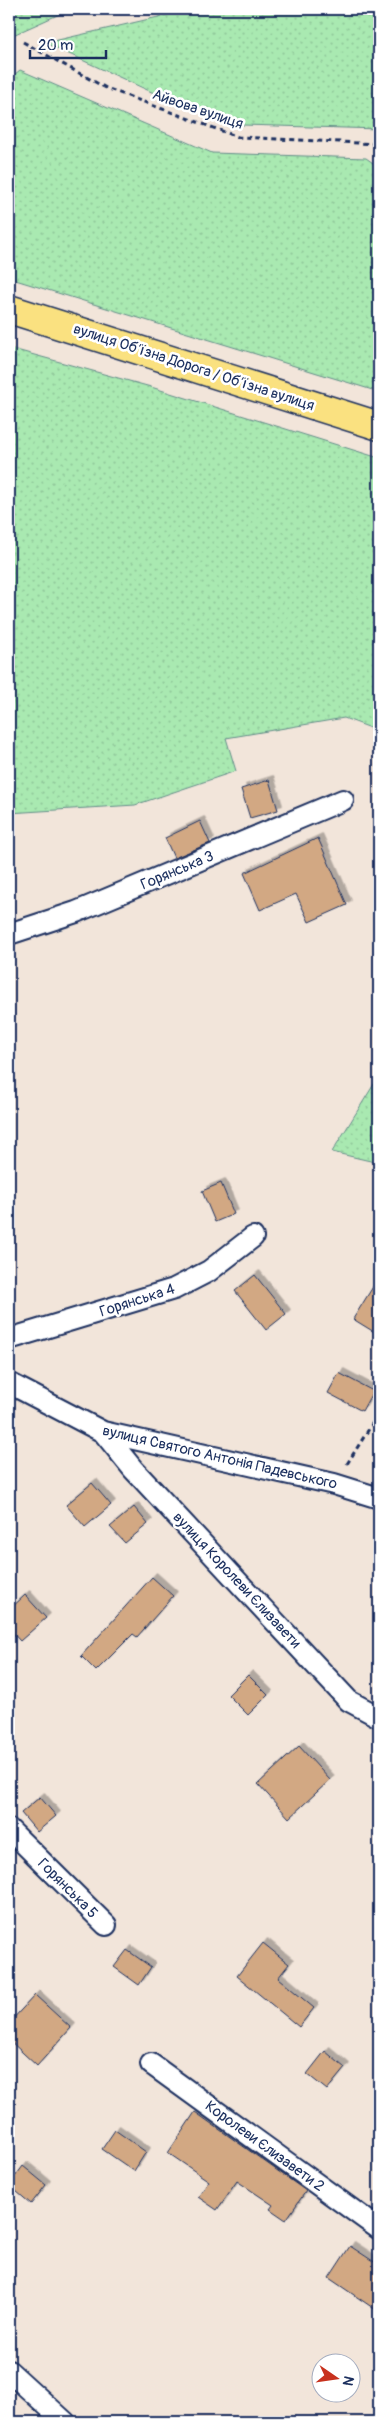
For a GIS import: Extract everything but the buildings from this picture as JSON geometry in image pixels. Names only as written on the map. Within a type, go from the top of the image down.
[{"type":"highway","name":"вулиця Обʼїзна Дорога / Обʼїзна вулиця","points":[[9,309],[379,426]]},
{"type":"street","name":"Горянська 3","points":[[9,934],[76,912],[343,800]]},
{"type":"street","name":"Горянська 4","points":[[9,1339],[174,1289],[209,1271],[253,1237]]},
{"type":"street","name":"вулиця Святого Антонія Падевського","points":[[9,1383],[104,1432],[334,1484],[379,1498]]},
{"type":"street","name":"вулиця Королеви Єлизавети","points":[[104,1432],[133,1469],[350,1701],[379,1717]]},
{"type":"street","name":"Горянська 5","points":[[9,1829],[106,1925]]},
{"type":"street","name":"Королеви Єлизавети 2","points":[[151,2064],[379,2229]]},
{"type":"street","points":[[9,2371],[65,2422]]},
{"type":"path","name":"Айвова вулиця","points":[[23,42],[106,88],[238,137],[379,144]]},
{"type":"path","points":[[334,1484],[379,1413]]},
{"type":"green space","points":[[9,9],[84,9],[62,13],[13,35],[9,39]]},
{"type":"green space","points":[[183,9],[379,9],[379,129],[243,125],[156,94],[45,43],[180,12]]},
{"type":"green space","points":[[20,70],[212,153],[366,158],[379,167],[379,392],[9,278],[9,79]]},
{"type":"green space","points":[[9,348],[151,387],[379,458],[379,731],[344,718],[226,738],[236,771],[135,805],[9,813]]},
{"type":"green space","points":[[379,1076],[379,1163],[332,1152]]}]
